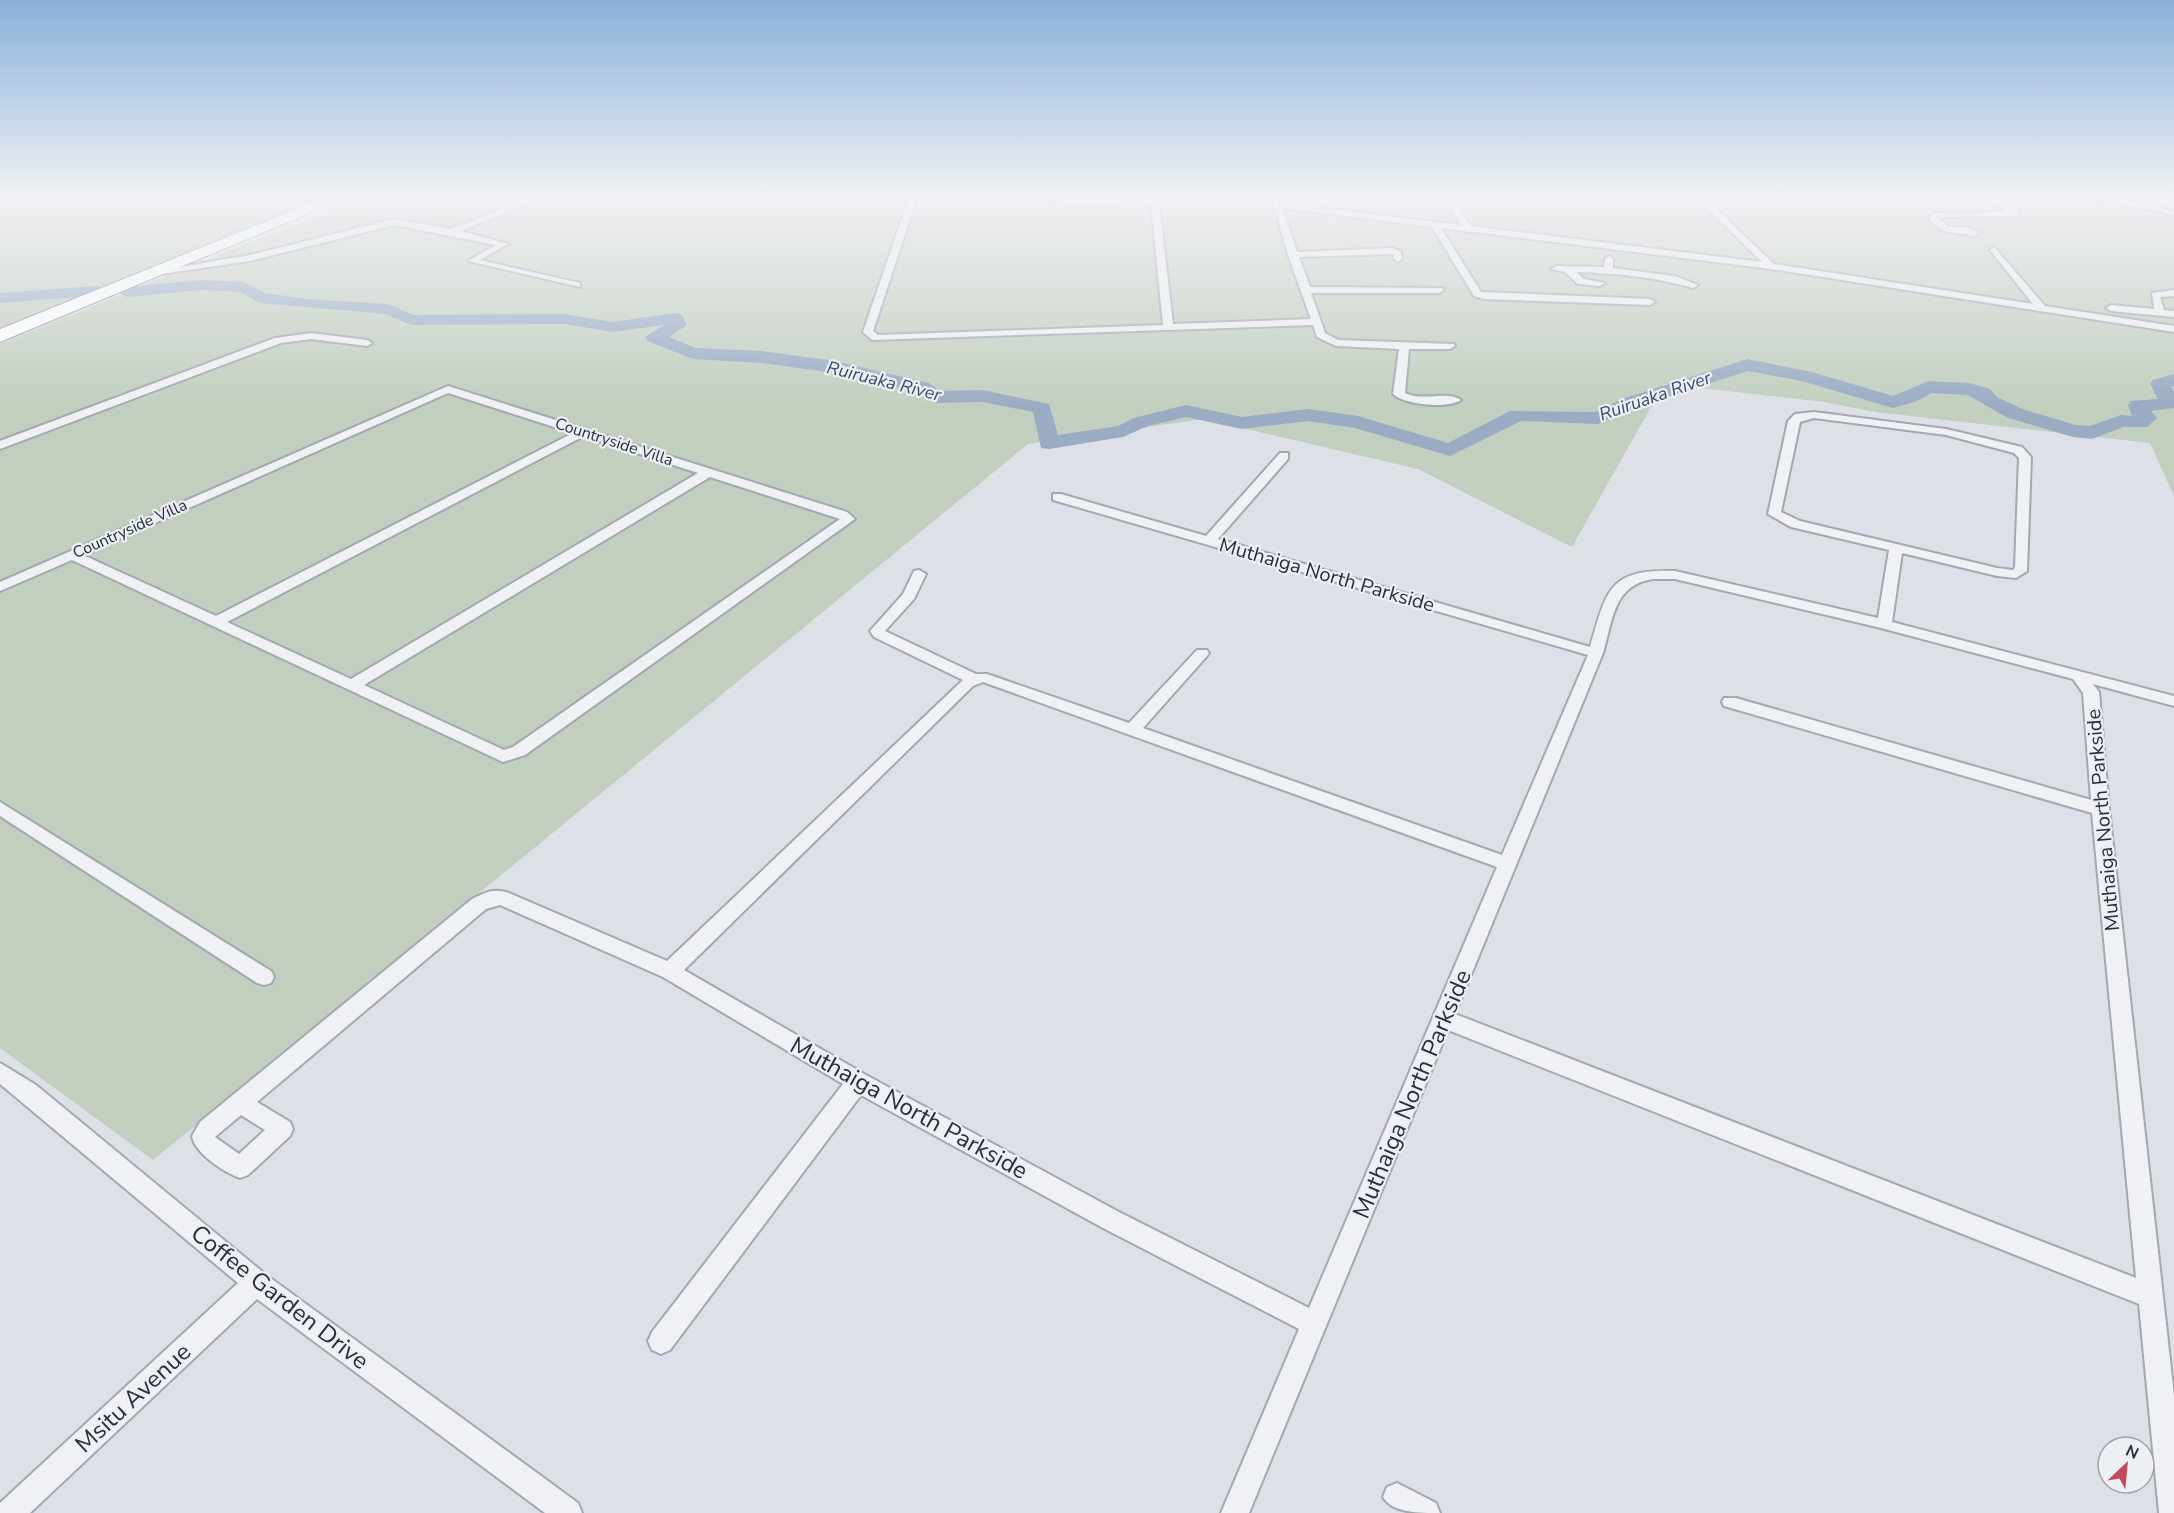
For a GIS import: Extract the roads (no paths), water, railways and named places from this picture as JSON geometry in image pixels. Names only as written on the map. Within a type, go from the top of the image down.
[{"type":"highway","points":[[0,336],[175,266]]},
{"type":"street","points":[[162,271],[199,266]]},
{"type":"street","points":[[492,266],[577,285]]},
{"type":"street","points":[[889,266],[868,332],[871,337],[894,339],[1317,322]]},
{"type":"street","points":[[1161,266],[1168,327]]},
{"type":"street","points":[[1296,266],[1321,334],[1336,343],[1450,346]]},
{"type":"street","points":[[1460,266],[1477,294],[1484,296],[1650,302]]},
{"type":"street","points":[[1608,270],[1609,266]]},
{"type":"street","points":[[1768,266],[2174,328]]},
{"type":"street","points":[[2007,266],[2040,306]]},
{"type":"street","points":[[1556,269],[1608,270],[1675,279],[1693,285]]},
{"type":"street","points":[[1567,269],[1581,282],[1600,283]]},
{"type":"street","points":[[1305,290],[1439,290]]},
{"type":"street","points":[[2160,313],[2155,295],[2174,293]]},
{"type":"street","points":[[2081,313],[2115,308],[2174,314]]},
{"type":"street","points":[[0,445],[279,340],[311,336],[367,343]]},
{"type":"street","points":[[1404,346],[1399,394],[1402,397],[1416,400],[1455,400]]},
{"type":"street","name":"Countryside Villa","points":[[0,587],[443,390],[457,391],[707,473],[842,514],[849,519],[843,526],[568,718],[519,751],[508,755],[498,755],[351,686]]},
{"type":"street","points":[[1799,416],[1837,417],[1946,432],[2004,445],[2019,450],[2025,457],[2024,546],[2022,568],[2016,574],[1896,548],[1796,524],[1774,514],[1794,421],[1799,416]]},
{"type":"street","points":[[214,623],[584,432]]},
{"type":"street","points":[[1209,542],[1284,456]]},
{"type":"street","points":[[72,555],[351,686],[707,473]]},
{"type":"street","name":"Muthaiga North Parkside","points":[[1057,497],[1596,653]]},
{"type":"street","points":[[1884,624],[1896,548]]},
{"type":"street","points":[[920,574],[909,596],[877,631],[879,634],[978,678],[1132,730],[1508,864]]},
{"type":"street","name":"Muthaiga North Parkside","points":[[1235,1513],[1596,653],[1616,588],[1625,580],[1644,575],[1675,575],[1884,624],[2077,674],[2091,692],[2100,809],[2173,1513]]},
{"type":"street","points":[[1132,730],[1202,653]]},
{"type":"street","points":[[2077,674],[2174,701]]},
{"type":"street","points":[[670,971],[978,678]]},
{"type":"street","points":[[1730,702],[2100,809]]},
{"type":"street","points":[[0,808],[264,977]]},
{"type":"street","name":"Muthaiga North Parkside","points":[[240,1103],[479,904],[492,897],[502,898],[670,971],[858,1082],[1111,1220],[1315,1324]]},
{"type":"street","points":[[1444,1019],[2150,1296]]},
{"type":"street","name":"Coffee Garden Drive","points":[[0,1072],[28,1092],[256,1283],[568,1513]]},
{"type":"street","points":[[661,1341],[858,1082]]},
{"type":"street","name":"Msitu Avenue","points":[[10,1513],[256,1283]]},
{"type":"street","points":[[1397,1497],[1426,1513]]},
{"type":"waterway","name":"Ruiruaka River","points":[[127,292],[202,285],[244,287],[260,298],[306,304],[388,309],[411,320],[565,319],[613,327],[675,318],[678,325],[654,337],[693,353],[762,357],[835,367],[922,387],[936,397],[983,396],[1042,408],[1049,443],[1123,431],[1141,422],[1186,411],[1242,423],[1308,415],[1358,422],[1450,450],[1517,415],[1598,418],[1632,402],[1747,365],[1805,376],[1893,402],[1910,397],[1929,387],[1969,389],[1983,393],[1990,401],[2015,414],[2049,422],[2073,431],[2092,433],[2121,421],[2140,423],[2147,418],[2140,412],[2138,405],[2161,405],[2173,402],[2163,393],[2160,384],[2174,380]]},
{"type":"waterway","name":"Ruiruaka River","points":[[0,298],[97,291]]}]
